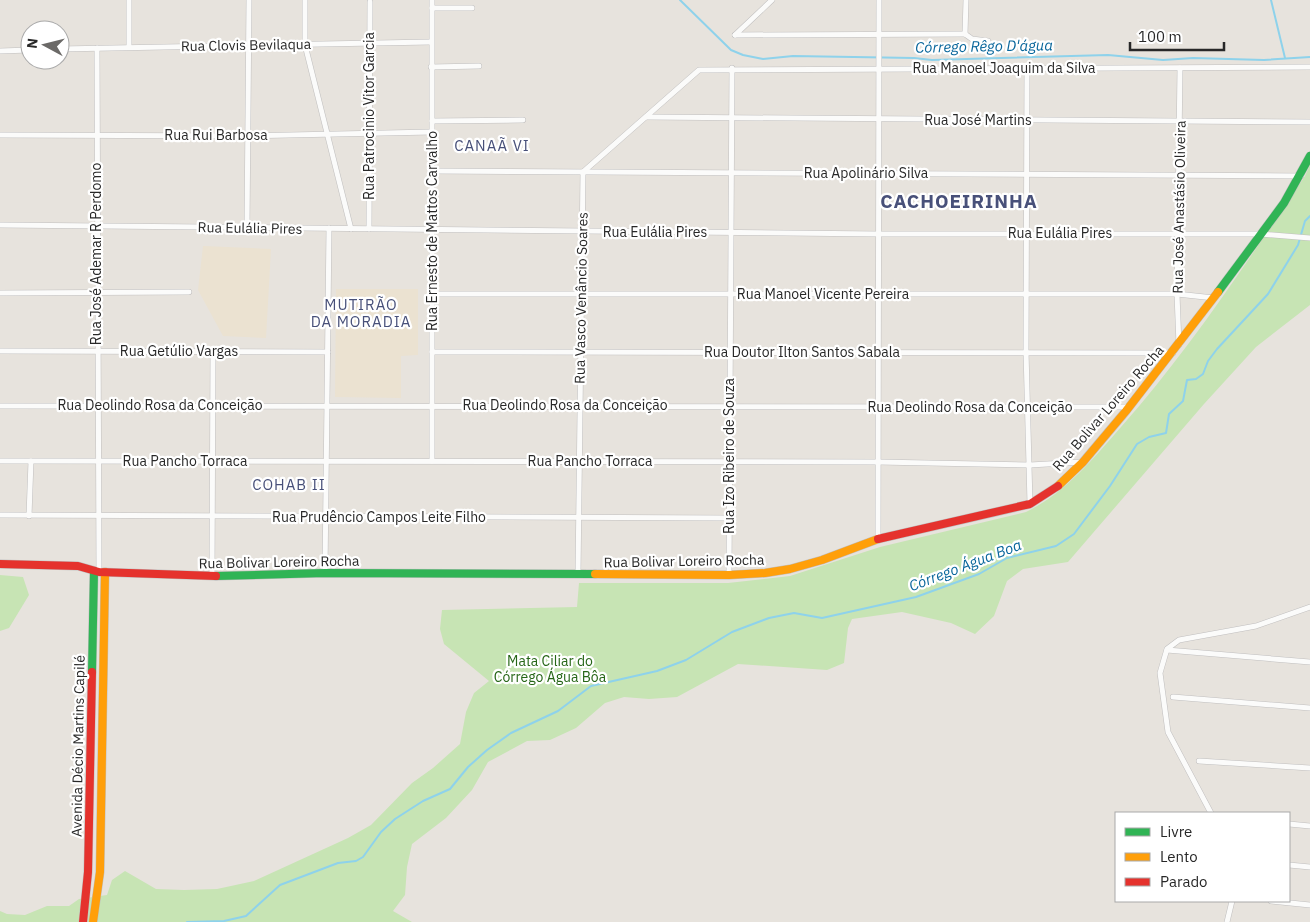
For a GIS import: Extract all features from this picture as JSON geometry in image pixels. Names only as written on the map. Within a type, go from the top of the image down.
[{"type":"street","points":[[129,0],[129,47]]},
{"type":"street","points":[[247,227],[249,0]]},
{"type":"street","points":[[305,0],[305,44],[351,229]]},
{"type":"street","name":"Rua Ernesto de Mattos Carvalho","points":[[432,0],[432,461]]},
{"type":"street","points":[[772,0],[735,35],[964,34],[972,39],[988,41]]},
{"type":"street","points":[[878,539],[879,0]]},
{"type":"street","points":[[964,34],[966,0]]},
{"type":"street","name":"Rua Patrocinio Vitor Garcia","points":[[369,229],[370,2]]},
{"type":"street","points":[[432,8],[472,8]]},
{"type":"street","name":"Rua Clovis Bevilaqua","points":[[70,49],[432,42]]},
{"type":"street","name":"Rua José Ademar R Perdomo","points":[[97,48],[96,226],[99,572]]},
{"type":"street","points":[[0,51],[20,50]]},
{"type":"street","points":[[432,67],[479,66]]},
{"type":"street","name":"Rua Manoel Joaquim da Silva","points":[[646,117],[699,70],[879,66],[1027,68],[1310,67]]},
{"type":"street","name":"Rua Izo Ribeiro de Souza","points":[[728,574],[732,68]]},
{"type":"street","points":[[1027,68],[1026,351],[1030,504]]},
{"type":"street","name":"Rua José Anastásio Oliveira","points":[[1179,345],[1177,294],[1180,68]]},
{"type":"street","points":[[583,172],[646,117]]},
{"type":"street","name":"Rua José Martins","points":[[646,117],[1310,122]]},
{"type":"street","points":[[432,121],[523,120]]},
{"type":"street","name":"Rua Rui Barbosa","points":[[0,135],[247,136],[432,132]]},
{"type":"street","name":"Rua Bolivar Loreiro Rocha","points":[[0,564],[78,566],[99,572],[212,576],[325,573],[764,573],[790,569],[822,560],[878,539],[1030,504],[1042,498],[1082,462],[1173,353],[1261,234],[1301,176],[1310,156]]},
{"type":"street","name":"Rua Apolinário Silva","points":[[432,171],[1301,176]]},
{"type":"street","name":"Rua Vasco Venâncio Soares","points":[[578,574],[583,172]]},
{"type":"street","name":"Rua Eulália Pires","points":[[0,225],[582,232],[879,234],[1178,233],[1261,234],[1310,238]]},
{"type":"street","points":[[325,573],[330,228]]},
{"type":"street","points":[[0,293],[97,294],[189,292]]},
{"type":"street","name":"Rua Manoel Vicente Pereira","points":[[432,294],[1177,294],[1214,298]]},
{"type":"street","name":"Rua Getúlio Vargas","points":[[0,351],[328,352]]},
{"type":"street","points":[[212,576],[213,351]]},
{"type":"street","name":"Rua Doutor Ilton Santos Sabala","points":[[432,352],[1026,351],[1173,353]]},
{"type":"street","name":"Rua Deolindo Rosa da Conceição","points":[[0,406],[1129,407]]},
{"type":"street","name":"Rua Pancho Torraca","points":[[0,461],[729,461],[1030,465],[1082,462]]},
{"type":"street","points":[[29,516],[31,461]]},
{"type":"street","name":"Rua Prudêncio Campos Leite Filho","points":[[0,515],[729,518]]},
{"type":"street","name":"Avenida Décio Martins Capilé","points":[[83,922],[88,872],[99,572]]},
{"type":"street","name":"Avenida Décio Martins Capilé","points":[[93,922],[100,872],[99,572]]},
{"type":"street","points":[[1210,812],[1168,732],[1160,673],[1167,650],[1180,640],[1256,626],[1310,607]]},
{"type":"street","points":[[1167,650],[1310,662]]},
{"type":"street","points":[[1172,697],[1310,708]]},
{"type":"street","points":[[1199,761],[1310,768]]},
{"type":"street","points":[[1290,824],[1310,826]]},
{"type":"street","points":[[1290,865],[1310,867]]},
{"type":"street","points":[[1227,922],[1232,902]]},
{"type":"street","points":[[1281,902],[1310,905]]},
{"type":"shaded area","points":[[203,246],[271,249],[266,338],[223,336],[198,290]]},
{"type":"shaded area","points":[[336,289],[418,289],[418,355],[401,356],[401,398],[335,397]]},
{"type":"green space","name":"Mata Ciliar do Córrego Água Bôa","points":[[1310,165],[1310,305],[1256,347],[1204,404],[1068,562],[1023,569],[1007,581],[994,616],[975,634],[951,623],[902,612],[852,619],[848,628],[844,663],[827,670],[738,664],[677,697],[649,699],[624,697],[605,703],[576,728],[550,740],[527,741],[488,762],[472,790],[446,818],[412,844],[407,867],[405,895],[393,911],[412,922],[0,922],[0,911],[7,914],[25,915],[47,906],[69,906],[79,899],[107,895],[112,880],[125,871],[156,889],[217,889],[254,881],[348,838],[371,825],[412,783],[433,768],[460,744],[466,712],[474,693],[489,681],[444,644],[440,629],[442,610],[577,607],[579,583],[728,583],[790,576],[880,547],[1026,512],[1040,504],[1077,475],[1171,367],[1239,273],[1305,176]]},
{"type":"green space","points":[[0,575],[23,577],[29,595],[9,628],[0,631]]},
{"type":"waterway","name":"Córrego Rêgo D'água","points":[[680,0],[731,50],[743,55],[763,59],[793,56],[932,60],[1108,55],[1163,60],[1193,58],[1264,60],[1310,57]]},
{"type":"waterway","points":[[1271,0],[1285,58]]},
{"type":"waterway","name":"Córrego Água Boa","points":[[187,922],[224,921],[246,916],[280,885],[338,863],[356,861],[363,857],[381,832],[395,819],[423,801],[450,789],[468,767],[487,750],[511,733],[558,711],[591,686],[657,671],[686,660],[732,632],[769,618],[794,613],[822,618],[916,597],[979,574],[1007,558],[1056,546],[1074,534],[1110,486],[1137,444],[1149,437],[1166,433],[1169,414],[1183,401],[1187,380],[1196,379],[1203,374],[1208,361],[1217,349],[1268,294],[1298,245],[1305,221],[1310,216]]},
{"type":"traffic: fast","points":[[1218,292],[1284,203],[1310,156]]},
{"type":"traffic: fast","points":[[92,672],[94,571]]},
{"type":"traffic: fast","points":[[216,576],[325,573],[595,574]]},
{"type":"traffic: slow","points":[[1058,486],[1083,462],[1126,411],[1218,292]]},
{"type":"traffic: slow","points":[[595,574],[729,575],[765,573],[790,569],[822,560],[878,539]]},
{"type":"traffic: slow","points":[[93,922],[100,872],[105,572]]},
{"type":"traffic: jam","points":[[878,539],[1030,504],[1058,486]]},
{"type":"traffic: jam","points":[[0,564],[78,566],[99,572],[216,576]]},
{"type":"traffic: jam","points":[[83,922],[88,872],[92,672]]},
{"type":"district","name":"CANAÃ VI","points":[[492,145]]},
{"type":"district","name":"CACHOEIRINHA","points":[[959,201]]},
{"type":"district","name":"MUTIRÃO DA MORADIA","points":[[361,312]]},
{"type":"district","name":"COHAB II","points":[[289,484]]}]
